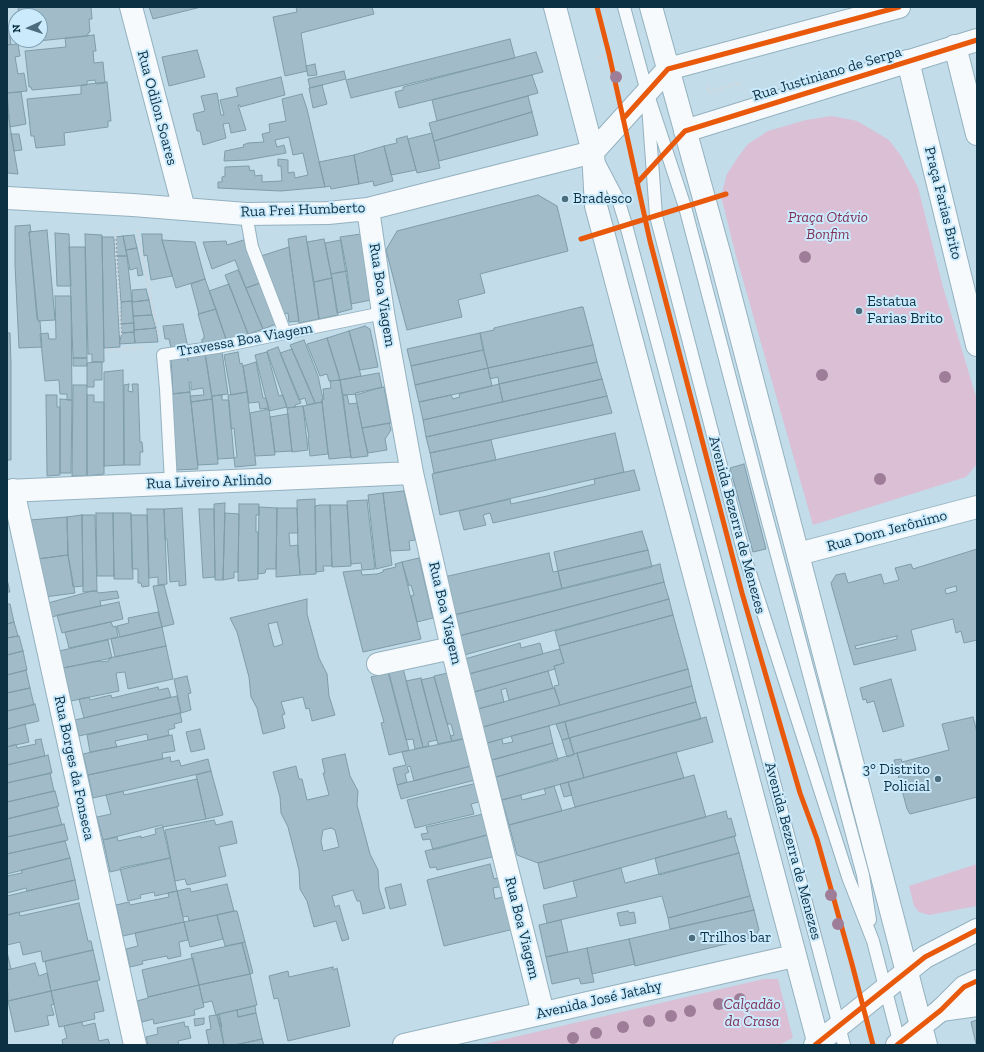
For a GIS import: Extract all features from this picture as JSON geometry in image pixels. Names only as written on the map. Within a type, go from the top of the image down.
[{"type":"street","name":"Rua Odilon Soares","points":[[131,7],[184,209]]},
{"type":"street","name":"Avenida Bezerra de Menezes","points":[[555,7],[593,152],[598,213],[817,1044]]},
{"type":"street","points":[[651,7],[720,256],[924,1036]]},
{"type":"street","points":[[593,152],[668,69],[899,7]]},
{"type":"street","name":"Rua Justiniano de Serpa","points":[[685,131],[977,40]]},
{"type":"street","points":[[955,46],[977,134]]},
{"type":"street","name":"Praça Farias Brito","points":[[908,61],[977,345]]},
{"type":"street","name":"Rua Frei Humberto","points":[[7,198],[246,214],[328,213],[368,209],[593,152]]},
{"type":"street","name":"Rua Boa Viagem","points":[[368,209],[383,313],[412,473],[452,648],[543,1013]]},
{"type":"street","name":"Rua Liveiro Arlindo","points":[[10,490],[412,473]]},
{"type":"street","name":"Rua Borges da Fonseca","points":[[10,490],[135,1045]]},
{"type":"street","name":"Rua Dom Jerônimo","points":[[798,554],[977,507]]},
{"type":"street","points":[[378,664],[452,648]]},
{"type":"street","points":[[817,1044],[842,1035],[885,988],[926,957],[977,930]]},
{"type":"street","name":"Avenida José Jatahy","points":[[404,1045],[794,956]]},
{"type":"street","points":[[899,1044],[924,1036],[942,1010],[964,987],[977,981]]},
{"type":"street","points":[[942,1010],[977,1005]]},
{"type":"lane","name":"Avenida Bezerra de Menezes","points":[[624,7],[647,92],[686,207],[764,507],[863,875],[873,941],[899,1044]]},
{"type":"lane","name":"Avenida Bezerra de Menezes","points":[[647,92],[656,216],[744,554],[848,877],[873,941]]},
{"type":"lane","name":"Avenida Bezerra de Menezes","points":[[593,152],[618,199],[626,225],[842,1035]]},
{"type":"lane","points":[[246,214],[252,247],[286,333]]},
{"type":"lane","name":"Travessa Boa Viagem","points":[[171,483],[162,351],[217,347],[383,313]]},
{"type":"path","points":[[598,14],[602,28]]},
{"type":"path","points":[[607,48],[611,61]]},
{"type":"path","points":[[597,57],[609,54]]},
{"type":"path","points":[[706,82],[710,92],[739,84],[742,93]]},
{"type":"path","points":[[121,335],[123,205]]},
{"type":"path","points":[[106,350],[162,351],[123,205]]},
{"type":"path","points":[[850,956],[854,970]]},
{"type":"path","points":[[840,976],[859,956]]},
{"type":"green space","name":"Praça Otávio Bonfim","points":[[832,116],[857,121],[889,140],[901,156],[918,187],[943,287],[977,400],[977,464],[966,477],[813,525],[735,252],[721,196],[727,174],[748,144],[768,131],[806,120]]},
{"type":"green space","points":[[977,864],[977,906],[929,915],[919,912],[914,906],[909,886]]},
{"type":"green space","name":"Calçadão da Crasa","points":[[764,979],[778,979],[793,1038],[778,1045],[480,1045]]},
{"type":"building","points":[[91,7],[92,19],[89,19],[90,32],[88,33],[88,36],[48,40],[48,8],[18,8]]},
{"type":"building","points":[[149,7],[201,7],[153,19]]},
{"type":"building","points":[[296,7],[372,7],[374,14],[301,33],[307,71],[285,76],[273,17],[297,12]]},
{"type":"building","points":[[8,30],[7,45],[7,31]]},
{"type":"building","points":[[94,35],[96,51],[93,51],[94,63],[103,62],[105,83],[96,84],[95,80],[87,81],[87,85],[32,90],[31,87],[29,87],[25,51],[66,47],[65,38]]},
{"type":"building","points":[[510,39],[515,58],[351,98],[346,80]]},
{"type":"building","points":[[7,45],[8,48],[19,48],[20,56],[15,57],[18,74],[24,73],[27,91],[7,93]]},
{"type":"building","points":[[197,50],[205,77],[169,86],[162,57]]},
{"type":"building","points":[[536,52],[543,72],[399,108],[395,92],[403,90],[403,87]]},
{"type":"building","points":[[315,64],[317,75],[308,76],[306,66]]},
{"type":"building","points":[[344,71],[346,79],[310,88],[308,79]]},
{"type":"building","points":[[532,75],[538,93],[437,121],[432,100]]},
{"type":"building","points":[[281,77],[285,95],[240,107],[240,105],[238,105],[246,130],[231,133],[229,123],[223,124],[226,138],[203,145],[200,131],[197,131],[193,114],[205,111],[201,96],[217,93],[221,115],[224,115],[220,100],[238,96],[236,88]]},
{"type":"building","points":[[107,82],[111,121],[108,121],[108,127],[64,133],[65,145],[36,148],[34,136],[31,136],[27,99],[81,94],[81,85]]},
{"type":"building","points":[[322,85],[327,104],[313,108],[309,88]]},
{"type":"building","points":[[21,92],[26,124],[10,127],[7,93]]},
{"type":"building","points":[[302,94],[307,109],[325,187],[281,191],[218,188],[218,182],[222,182],[222,177],[225,176],[225,167],[249,166],[250,171],[254,170],[255,176],[262,175],[262,182],[282,181],[281,166],[278,166],[278,159],[288,160],[288,173],[294,172],[295,178],[308,175],[303,153],[293,155],[289,137],[275,140],[277,147],[284,145],[286,153],[247,160],[224,161],[225,151],[244,147],[243,145],[248,143],[264,142],[262,134],[270,132],[269,124],[286,121],[282,99]]},
{"type":"building","points":[[528,96],[532,112],[434,141],[429,123]]},
{"type":"building","points":[[7,107],[14,151],[18,174],[7,173]]},
{"type":"building","points":[[532,112],[538,135],[439,161],[434,141]]},
{"type":"building","points":[[432,133],[440,168],[417,173],[408,139]]},
{"type":"building","points":[[11,134],[19,134],[22,150],[14,151]]},
{"type":"building","points":[[407,136],[416,170],[391,175],[384,146],[397,143],[396,139]]},
{"type":"building","points":[[384,146],[393,181],[374,186],[373,181],[359,184],[354,155]]},
{"type":"building","points":[[354,155],[359,184],[331,189],[330,186],[325,187],[319,162]]},
{"type":"building","points":[[538,195],[557,206],[568,251],[480,274],[485,293],[458,300],[462,317],[407,330],[386,250],[397,231]]},
{"type":"building","points":[[30,225],[31,232],[29,232],[37,319],[40,321],[42,347],[19,348],[15,265],[15,226]]},
{"type":"building","points":[[47,230],[55,320],[38,321],[29,232]]},
{"type":"building","points":[[55,233],[69,234],[71,286],[57,286]]},
{"type":"building","points":[[85,234],[102,235],[104,362],[92,362],[92,354],[88,354]]},
{"type":"building","points":[[142,234],[162,234],[162,240],[172,276],[151,280],[147,255],[144,256]]},
{"type":"building","points":[[361,234],[371,300],[351,304],[340,237]]},
{"type":"building","points":[[134,235],[137,248],[126,250],[123,236]]},
{"type":"building","points":[[123,236],[127,256],[117,256],[116,237]]},
{"type":"building","points":[[306,236],[319,319],[299,323],[288,239]]},
{"type":"building","points":[[102,237],[114,237],[120,347],[104,348]]},
{"type":"building","points":[[247,239],[263,282],[246,288],[235,260],[212,269],[203,242],[226,241],[227,245]]},
{"type":"building","points":[[324,239],[332,278],[314,282],[307,242]]},
{"type":"building","points":[[162,240],[195,242],[205,279],[176,288]]},
{"type":"building","points":[[341,240],[347,271],[331,274],[325,243]]},
{"type":"building","points":[[69,247],[85,247],[87,358],[73,358]]},
{"type":"building","points":[[289,247],[299,321],[289,322],[288,313],[279,315],[261,256]]},
{"type":"building","points":[[137,248],[143,275],[138,276],[137,268],[130,270],[126,250]]},
{"type":"building","points":[[117,256],[127,256],[132,301],[121,302]]},
{"type":"building","points":[[238,270],[263,329],[248,334],[225,275]]},
{"type":"building","points":[[347,271],[352,309],[337,313],[331,274]]},
{"type":"building","points":[[332,278],[338,315],[319,319],[314,282]]},
{"type":"building","points":[[205,279],[216,309],[199,314],[191,284]]},
{"type":"building","points":[[263,282],[279,323],[263,329],[246,288]]},
{"type":"building","points":[[229,284],[248,334],[227,342],[209,291]]},
{"type":"building","points":[[146,289],[149,300],[132,302],[132,290]]},
{"type":"building","points":[[55,296],[71,296],[72,400],[67,400],[67,394],[60,394],[59,380],[45,381],[40,334],[48,333],[49,339],[56,339]]},
{"type":"building","points":[[149,300],[152,315],[133,316],[132,302]]},
{"type":"building","points":[[132,301],[134,323],[121,324],[121,302]]},
{"type":"building","points":[[583,307],[593,345],[488,368],[480,333],[494,330],[494,328]]},
{"type":"building","points":[[216,309],[227,342],[202,345],[204,335],[198,314]]},
{"type":"building","points":[[152,315],[156,328],[134,330],[133,316]]},
{"type":"building","points":[[134,323],[134,332],[122,333],[121,324]]},
{"type":"building","points":[[183,324],[188,348],[171,348],[169,339],[165,339],[163,326]]},
{"type":"building","points":[[365,326],[370,329],[378,367],[360,370],[349,331]]},
{"type":"building","points":[[156,328],[158,342],[135,343],[134,330]]},
{"type":"building","points":[[349,331],[361,376],[340,380],[327,338]]},
{"type":"building","points":[[134,332],[135,343],[119,344],[122,333]]},
{"type":"building","points":[[7,333],[10,333],[11,364],[11,460],[7,460]]},
{"type":"building","points":[[480,333],[483,350],[411,366],[407,349]]},
{"type":"building","points":[[327,338],[340,380],[329,381],[327,374],[320,376],[307,344]]},
{"type":"building","points":[[304,340],[318,376],[323,399],[322,402],[315,403],[290,345]]},
{"type":"building","points":[[593,345],[597,362],[499,384],[498,377],[490,379],[488,368]]},
{"type":"building","points":[[278,347],[301,403],[295,405],[296,407],[287,408],[267,351]]},
{"type":"building","points":[[292,349],[315,403],[307,405],[305,398],[299,400],[280,353]]},
{"type":"building","points":[[483,350],[488,368],[415,385],[411,366]]},
{"type":"building","points":[[205,352],[212,399],[191,402],[190,396],[204,395],[203,388],[191,390],[191,382],[189,382],[190,392],[173,394],[171,358],[187,357],[188,361],[187,354]]},
{"type":"building","points":[[222,352],[228,394],[212,396],[205,355]]},
{"type":"building","points":[[238,352],[240,364],[242,363],[243,366],[247,392],[231,395],[224,355]]},
{"type":"building","points":[[267,352],[279,396],[283,395],[287,407],[269,411],[255,355]]},
{"type":"building","points":[[73,358],[87,358],[87,366],[73,366]]},
{"type":"building","points":[[102,362],[102,380],[94,380],[94,387],[87,387],[87,363]]},
{"type":"building","points":[[256,362],[263,398],[266,398],[269,408],[260,409],[259,402],[249,403],[243,366]]},
{"type":"building","points":[[597,362],[602,379],[503,402],[499,384]]},
{"type":"building","points":[[488,368],[492,386],[419,402],[415,385]]},
{"type":"building","points":[[123,370],[124,465],[104,466],[104,372]]},
{"type":"building","points":[[379,373],[382,387],[359,394],[343,395],[340,380]]},
{"type":"building","points":[[602,379],[607,396],[426,437],[423,420]]},
{"type":"building","points":[[340,380],[351,457],[329,459],[322,402],[322,399],[324,399],[323,389],[331,388],[330,381]]},
{"type":"building","points":[[129,384],[128,391],[133,392],[132,384],[138,384],[140,442],[142,442],[143,452],[140,452],[140,465],[124,465],[124,385]]},
{"type":"building","points":[[499,384],[503,402],[423,420],[419,402],[451,395],[453,399],[460,397],[459,394]]},
{"type":"building","points":[[73,385],[87,385],[87,476],[72,476]]},
{"type":"building","points":[[384,387],[391,423],[362,428],[355,393]]},
{"type":"building","points":[[190,392],[198,469],[174,470],[169,394]]},
{"type":"building","points":[[247,392],[256,465],[235,467],[234,458],[237,457],[234,428],[231,429],[228,395]]},
{"type":"building","points":[[46,395],[57,395],[57,407],[60,407],[60,475],[47,476]]},
{"type":"building","points":[[87,395],[94,395],[94,402],[104,402],[104,474],[87,476]]},
{"type":"building","points":[[222,395],[222,400],[229,400],[234,458],[218,459],[212,396]]},
{"type":"building","points":[[343,395],[347,395],[349,404],[357,403],[368,456],[351,458]]},
{"type":"building","points":[[607,396],[612,413],[430,453],[426,437]]},
{"type":"building","points":[[60,399],[72,400],[71,473],[60,473]]},
{"type":"building","points":[[212,399],[218,464],[198,465],[191,402]]},
{"type":"building","points":[[322,402],[328,454],[310,456],[309,437],[303,406]]},
{"type":"building","points":[[303,406],[308,450],[292,452],[287,408]]},
{"type":"building","points":[[269,409],[275,455],[255,456],[250,413]]},
{"type":"building","points":[[288,414],[292,451],[275,452],[270,417]]},
{"type":"building","points":[[389,423],[391,430],[385,439],[387,450],[368,453],[362,428]]},
{"type":"building","points":[[615,433],[624,472],[440,515],[432,474]]},
{"type":"building","points":[[491,440],[496,460],[434,473],[430,453]]},
{"type":"building","points":[[744,464],[766,549],[753,552],[730,468]]},
{"type":"building","points":[[634,470],[640,490],[493,523],[490,513],[483,515],[486,525],[464,530],[459,511],[510,499],[511,504],[547,496],[595,484],[594,479]]},
{"type":"building","points":[[404,491],[415,540],[409,541],[410,550],[390,551],[383,493]]},
{"type":"building","points":[[383,493],[392,565],[376,569],[368,495]]},
{"type":"building","points":[[315,499],[316,574],[300,575],[298,558],[297,500]]},
{"type":"building","points":[[367,500],[375,569],[362,570],[361,563],[351,564],[347,501]]},
{"type":"building","points":[[225,503],[223,580],[215,580],[214,504]]},
{"type":"building","points":[[239,504],[259,504],[259,515],[256,515],[256,532],[258,532],[258,579],[238,581]]},
{"type":"building","points":[[330,505],[332,566],[323,566],[324,571],[316,572],[315,506]]},
{"type":"building","points":[[330,505],[347,505],[351,566],[332,567]]},
{"type":"building","points":[[259,507],[277,508],[276,569],[266,569],[265,573],[258,574]]},
{"type":"building","points":[[182,508],[186,585],[179,586],[179,581],[170,582],[167,539],[165,539],[164,509]]},
{"type":"building","points":[[277,508],[297,508],[298,533],[289,533],[290,546],[298,545],[300,575],[276,577]]},
{"type":"building","points":[[147,509],[164,509],[167,584],[158,585],[158,577],[149,578]]},
{"type":"building","points":[[199,509],[214,509],[215,577],[203,578]]},
{"type":"building","points":[[96,513],[113,513],[114,576],[97,576]]},
{"type":"building","points":[[113,513],[131,513],[133,579],[114,579]]},
{"type":"building","points":[[225,513],[239,514],[238,572],[234,572],[234,578],[223,580]]},
{"type":"building","points":[[82,515],[95,515],[97,591],[83,592]]},
{"type":"building","points":[[82,515],[83,586],[73,587],[68,555],[67,517]]},
{"type":"building","points":[[131,515],[147,515],[149,586],[142,587],[141,583],[138,583],[138,569],[132,569]]},
{"type":"building","points":[[67,517],[68,555],[38,559],[30,520]]},
{"type":"building","points":[[642,531],[648,550],[558,571],[554,552]]},
{"type":"building","points":[[977,549],[977,640],[964,643],[961,631],[956,633],[953,619],[911,630],[916,650],[854,665],[831,583],[836,575],[845,573],[848,583],[881,574],[884,584],[899,580],[895,568],[911,564],[913,569]],"holes":[[[956,586],[957,591],[946,594],[945,589]],[[897,636],[897,639],[856,649],[855,646]]]},
{"type":"building","points":[[648,550],[652,567],[562,589],[558,571]]},
{"type":"building","points":[[549,553],[553,572],[558,571],[562,589],[454,615],[444,577]]},
{"type":"building","points":[[68,555],[75,593],[45,597],[37,559]]},
{"type":"building","points":[[419,558],[433,618],[417,622],[411,596],[414,595],[411,585],[409,586],[402,562]]},
{"type":"building","points":[[402,562],[421,639],[363,652],[343,572],[361,570],[362,575],[377,574],[383,572],[383,570],[396,567],[395,564]]},
{"type":"building","points":[[660,564],[664,582],[459,636],[454,615]]},
{"type":"building","points":[[7,579],[10,592],[7,592]]},
{"type":"building","points":[[664,582],[669,599],[464,655],[459,636]]},
{"type":"building","points":[[164,585],[174,624],[162,627],[153,586]]},
{"type":"building","points":[[97,591],[98,593],[117,591],[119,598],[100,601],[101,606],[51,617],[48,603]]},
{"type":"building","points":[[307,599],[307,614],[319,658],[327,674],[329,696],[335,715],[312,721],[309,708],[306,709],[303,697],[281,702],[285,714],[282,715],[285,728],[263,734],[257,708],[251,697],[249,677],[237,632],[230,618]],"holes":[[[277,622],[283,644],[274,647],[268,624]]]},
{"type":"building","points":[[669,599],[673,615],[559,646],[555,631]]},
{"type":"building","points":[[119,602],[123,619],[62,633],[57,615]]},
{"type":"building","points":[[7,604],[10,604],[14,622],[7,624]]},
{"type":"building","points":[[158,612],[162,627],[120,637],[117,626],[129,623],[128,618]]},
{"type":"building","points":[[673,615],[688,669],[560,705],[554,686],[559,685],[554,666],[564,663],[559,646]]},
{"type":"building","points":[[14,622],[18,636],[7,638],[7,624]]},
{"type":"building","points":[[111,622],[113,627],[116,626],[118,637],[69,648],[65,632]]},
{"type":"building","points":[[162,627],[166,646],[115,657],[111,639]]},
{"type":"building","points":[[19,636],[23,651],[7,655],[7,638]]},
{"type":"building","points":[[108,640],[112,658],[63,668],[59,651]]},
{"type":"building","points":[[520,643],[521,648],[540,643],[543,654],[469,674],[465,659]]},
{"type":"building","points":[[166,646],[173,679],[128,689],[125,672],[116,673],[119,691],[71,701],[63,668],[99,661],[109,661],[109,658]]},
{"type":"building","points":[[560,649],[564,663],[554,666],[555,669],[474,692],[469,674]]},
{"type":"building","points":[[23,651],[27,670],[7,675],[7,655]]},
{"type":"building","points":[[403,668],[423,747],[415,749],[413,739],[406,740],[388,672]]},
{"type":"building","points":[[688,669],[692,686],[487,743],[483,727]]},
{"type":"building","points":[[26,670],[30,688],[7,693],[7,675]]},
{"type":"building","points":[[548,671],[553,688],[509,700],[506,688],[501,690],[504,702],[478,709],[474,692]]},
{"type":"building","points":[[389,673],[409,750],[389,755],[381,723],[384,722],[371,677]]},
{"type":"building","points":[[448,673],[465,738],[452,741],[450,736],[454,735],[451,724],[447,724],[434,676]]},
{"type":"building","points":[[187,676],[191,693],[188,694],[191,710],[181,713],[174,679]]},
{"type":"building","points":[[434,677],[452,741],[438,744],[421,680]]},
{"type":"building","points":[[421,678],[437,740],[428,742],[429,746],[423,747],[406,681]]},
{"type":"building","points":[[891,679],[904,726],[883,732],[874,701],[867,703],[866,699],[863,700],[860,688]]},
{"type":"building","points":[[692,686],[696,702],[569,738],[565,722]]},
{"type":"building","points":[[158,687],[159,690],[168,688],[171,697],[84,718],[79,699],[89,697],[90,700],[111,695],[112,698]]},
{"type":"building","points":[[30,688],[34,705],[7,711],[7,693]]},
{"type":"building","points":[[554,688],[560,705],[483,727],[478,709]]},
{"type":"building","points":[[177,696],[181,713],[79,736],[75,720]]},
{"type":"building","points":[[696,702],[701,719],[574,754],[569,738]]},
{"type":"building","points":[[35,704],[39,721],[7,729],[7,711]]},
{"type":"building","points":[[180,713],[182,722],[174,724],[175,728],[168,730],[169,735],[148,740],[147,734],[115,741],[117,747],[90,752],[87,735]]},
{"type":"building","points":[[706,717],[713,742],[584,778],[577,753]]},
{"type":"building","name":"3° Distrito Policial","points":[[973,717],[977,732],[977,797],[910,814],[907,809],[894,760],[901,759],[902,762],[949,750],[942,724]]},
{"type":"building","points":[[565,722],[569,738],[562,740],[556,724]]},
{"type":"building","points":[[25,724],[29,742],[7,747],[7,729]]},
{"type":"building","points":[[549,726],[553,743],[492,760],[487,743],[502,739],[503,744],[513,742],[511,736]]},
{"type":"building","points":[[200,729],[205,749],[191,752],[186,732]]},
{"type":"building","points":[[172,735],[175,751],[162,753],[163,759],[88,775],[83,754]]},
{"type":"building","points":[[469,738],[475,765],[414,781],[410,766],[407,767],[409,772],[405,774],[407,782],[397,785],[393,768],[406,765],[402,752]]},
{"type":"building","points":[[570,738],[574,755],[567,757],[562,740]]},
{"type":"building","points":[[41,739],[45,756],[7,765],[7,747],[16,744],[17,748],[36,744],[35,740]]},
{"type":"building","points":[[553,743],[558,760],[496,777],[492,760]]},
{"type":"building","points":[[676,752],[684,778],[575,807],[568,782]]},
{"type":"building","points":[[577,753],[584,778],[502,800],[496,777]]},
{"type":"building","points":[[345,754],[350,776],[358,791],[357,805],[370,854],[378,870],[379,889],[385,908],[363,914],[360,901],[357,901],[353,890],[332,896],[335,907],[339,905],[349,939],[342,941],[336,921],[314,927],[307,901],[300,889],[299,870],[288,827],[281,813],[280,797],[273,772],[296,766],[299,779],[302,779],[307,800],[329,795],[323,773],[325,773],[322,759]],"holes":[[[331,828],[335,830],[339,847],[323,851],[321,841],[323,830]]]},
{"type":"building","points":[[48,755],[52,773],[7,783],[7,765]]},
{"type":"building","points":[[170,757],[171,762],[179,760],[181,766],[208,759],[211,771],[93,798],[88,775]]},
{"type":"building","points":[[475,765],[479,779],[401,799],[397,785]]},
{"type":"building","points":[[211,771],[223,815],[206,819],[196,775]]},
{"type":"building","points":[[50,773],[54,791],[7,802],[7,783]]},
{"type":"building","points":[[694,775],[706,817],[538,863],[517,855],[509,825]]},
{"type":"building","points":[[197,779],[206,819],[163,827],[162,825],[103,840],[97,817],[111,814],[106,795],[123,791],[124,795]]},
{"type":"building","points":[[568,782],[572,795],[564,797],[560,784]]},
{"type":"building","points":[[477,783],[482,801],[471,804],[474,814],[415,828],[407,800]]},
{"type":"building","points":[[554,786],[562,811],[509,825],[502,800],[521,795],[522,800],[546,794],[544,789]]},
{"type":"building","points":[[55,791],[59,806],[7,819],[7,802]]},
{"type":"building","points":[[57,807],[62,825],[7,837],[7,819]]},
{"type":"building","points":[[726,811],[728,819],[731,818],[736,836],[544,889],[538,863]]},
{"type":"building","points":[[483,814],[487,835],[433,850],[430,839],[423,840],[421,834],[428,833],[426,827]]},
{"type":"building","points":[[214,820],[216,825],[232,821],[237,843],[219,847],[226,876],[187,885],[185,879],[175,881],[165,830]]},
{"type":"building","points":[[64,824],[68,840],[7,854],[7,837]]},
{"type":"building","points":[[163,827],[170,858],[110,872],[103,840],[117,837],[118,841],[141,836],[141,838],[156,834],[155,829]]},
{"type":"building","points":[[487,835],[492,857],[437,870],[436,867],[430,868],[425,851]]},
{"type":"building","points":[[734,836],[739,853],[659,875],[655,858]]},
{"type":"building","points":[[65,841],[70,858],[7,874],[7,854]]},
{"type":"building","points":[[739,853],[750,896],[668,918],[662,896],[547,923],[543,905],[577,897],[573,881],[621,868],[625,883]]},
{"type":"building","points":[[70,858],[75,880],[27,891],[26,888],[7,893],[7,876],[22,873],[21,870]]},
{"type":"building","points":[[170,858],[177,891],[155,896],[154,892],[140,895],[141,898],[128,901],[120,868]]},
{"type":"building","points":[[490,864],[494,879],[502,877],[504,886],[493,888],[495,899],[506,896],[514,929],[444,946],[427,880]]},
{"type":"building","points":[[75,880],[79,899],[7,915],[7,896]]},
{"type":"building","points":[[227,884],[234,911],[189,921],[188,916],[183,917],[177,891],[190,888],[191,892]]},
{"type":"building","points":[[401,884],[406,905],[390,909],[385,888]]},
{"type":"building","points":[[177,891],[184,922],[123,936],[116,905],[129,902],[130,905],[169,897],[168,893]]},
{"type":"building","points":[[750,896],[754,910],[670,929],[668,918]]},
{"type":"building","points":[[79,903],[88,941],[91,941],[93,950],[43,962],[41,951],[23,955],[20,942],[7,945],[7,915],[19,912],[20,916]]},
{"type":"building","name":"Trilhos bar","points":[[754,910],[759,930],[755,937],[635,966],[629,939]]},
{"type":"building","points":[[237,911],[245,942],[225,946],[217,915]]},
{"type":"building","points":[[628,911],[629,913],[634,912],[636,923],[620,926],[617,913]]},
{"type":"building","points":[[217,915],[223,939],[190,947],[184,922]]},
{"type":"building","points":[[561,920],[568,952],[546,957],[539,925]]},
{"type":"building","points":[[184,922],[188,940],[179,942],[181,956],[168,959],[167,956],[142,961],[143,964],[130,967],[126,949],[138,946],[135,933]]},
{"type":"building","points":[[629,939],[635,964],[592,974],[587,948]]},
{"type":"building","points":[[245,942],[253,973],[250,974],[242,943]]},
{"type":"building","points":[[242,943],[250,974],[199,985],[191,954]]},
{"type":"building","points":[[587,948],[594,982],[581,984],[579,978],[552,984],[546,957]]},
{"type":"building","points":[[93,950],[100,980],[51,991],[45,961]]},
{"type":"building","points":[[7,952],[11,969],[7,970]]},
{"type":"building","points":[[193,958],[199,985],[148,997],[142,970]]},
{"type":"building","points":[[35,963],[39,976],[47,973],[51,991],[8,1001],[7,970]]},
{"type":"building","points":[[333,967],[333,970],[337,968],[350,1026],[288,1041],[278,998],[274,999],[269,976],[288,971],[289,977]]},
{"type":"building","points":[[250,974],[257,1005],[216,1015],[212,1001],[203,1003],[199,985]]},
{"type":"building","points":[[97,981],[104,1011],[94,1013],[95,1019],[59,1027],[51,991]]},
{"type":"building","points":[[199,985],[204,1007],[194,1010],[195,1015],[154,1024],[153,1019],[142,1022],[137,1001]]},
{"type":"building","points":[[51,991],[54,1004],[51,1005],[54,1015],[47,1016],[49,1025],[15,1032],[8,1001]]},
{"type":"building","points":[[255,1006],[256,1013],[238,1017],[237,1010]]},
{"type":"building","points":[[237,1010],[238,1017],[256,1013],[262,1039],[235,1045],[224,1045],[219,1014]]},
{"type":"building","points":[[219,1014],[222,1027],[220,1027],[217,1015]]},
{"type":"building","points":[[217,1015],[224,1045],[209,1045],[206,1030],[211,1029],[209,1016]]},
{"type":"building","points":[[204,1018],[204,1024],[195,1026],[194,1019]]},
{"type":"building","points":[[977,1020],[977,1044],[976,1044],[971,1022]]},
{"type":"building","points":[[82,1022],[83,1026],[95,1023],[99,1041],[108,1039],[110,1045],[63,1045],[62,1040],[67,1038],[64,1026]]},
{"type":"building","points":[[184,1022],[185,1027],[188,1026],[191,1038],[178,1041],[179,1045],[148,1045],[146,1037],[158,1034],[157,1028]]},
{"type":"building","points":[[262,1039],[264,1045],[235,1045]]},
{"type":"cycle path","points":[[597,7],[609,54],[650,241],[742,593],[800,793],[817,839],[873,1045]]},
{"type":"cycle path","points":[[623,119],[668,69],[899,7]]},
{"type":"cycle path","points":[[637,183],[685,131],[977,40]]},
{"type":"cycle path","points":[[581,239],[726,194]]},
{"type":"cycle path","points":[[815,1045],[925,957],[977,930]]},
{"type":"cycle path","points":[[897,1045],[941,1010],[964,987],[977,981]]},
{"type":"place","name":"Bradesco","points":[[565,199]]},
{"type":"place","name":"Estatua Farias Brito","points":[[859,311]]},
{"type":"place","name":"3° Distrito Policial","points":[[938,779]]},
{"type":"place","name":"Trilhos bar","points":[[692,938]]}]
